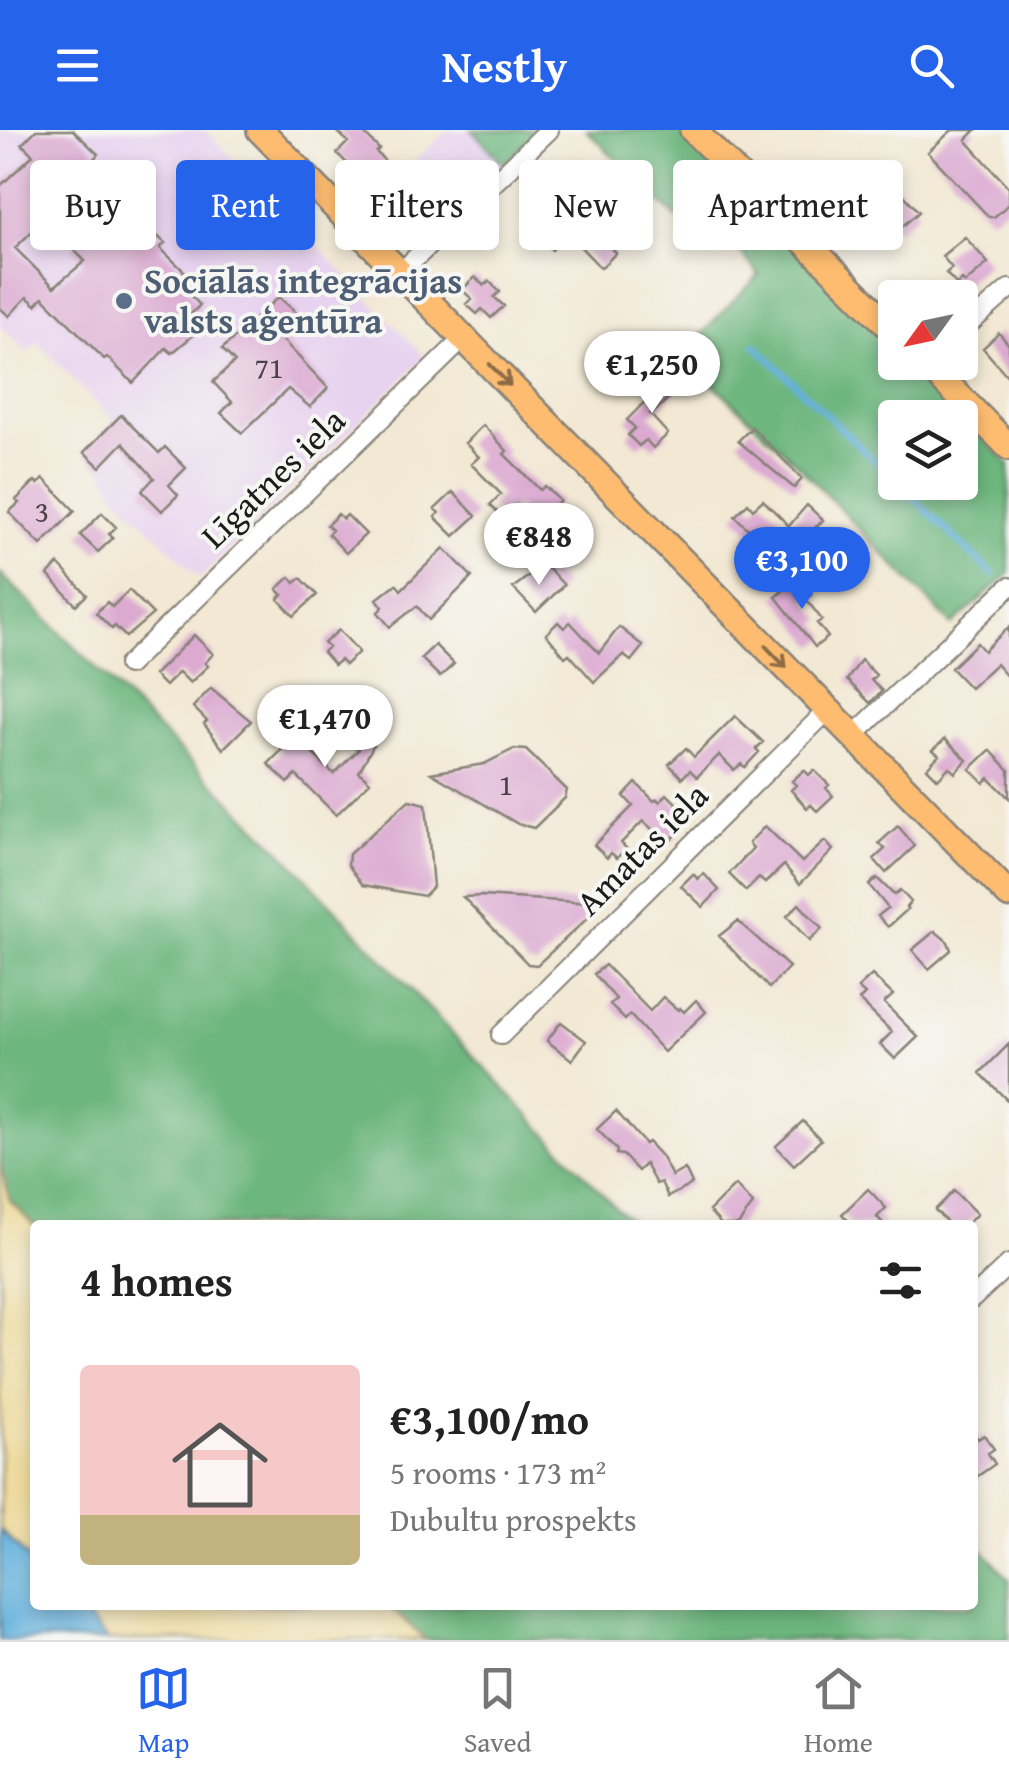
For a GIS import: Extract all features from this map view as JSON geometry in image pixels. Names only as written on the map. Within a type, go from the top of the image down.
[{"type":"main road","points":[[260,130],[1009,896]]},
{"type":"main road","points":[[694,130],[878,315]]},
{"type":"main road","points":[[943,380],[1009,447]]},
{"type":"street","points":[[400,272],[549,130]]},
{"type":"street","points":[[978,316],[1009,289]]},
{"type":"street","name":"Līgatnes iela","points":[[128,665],[464,338]]},
{"type":"street","points":[[852,736],[1009,587]]},
{"type":"street","name":"Amatas iela","points":[[501,1035],[828,710]]},
{"type":"street","points":[[978,1293],[1009,1264]]},
{"type":"shaded area","points":[[0,130],[205,130],[234,160],[176,160],[176,250],[315,250],[315,244],[425,357],[200,578],[116,495],[100,467],[84,452],[114,421],[37,342],[26,351],[0,326]]},
{"type":"shaded area","points":[[448,130],[472,130],[504,164],[499,169],[499,160],[416,160]]},
{"type":"green space","points":[[472,130],[538,130],[504,164]]},
{"type":"green space","points":[[586,130],[679,130],[709,160],[673,160],[673,215],[653,195],[653,160],[617,160]]},
{"type":"green space","points":[[739,250],[798,250],[878,331],[878,380],[927,380],[946,400],[878,400],[878,500],[978,500],[978,432],[1009,464],[1009,574],[952,625],[798,465],[682,354],[759,275]]},
{"type":"green space","points":[[0,573],[277,847],[631,1220],[30,1221],[10,1201],[0,1163]]},
{"type":"green space","points":[[978,1545],[1009,1579],[1009,1640],[426,1640],[392,1610],[978,1610]]},
{"type":"sand","points":[[0,1163],[10,1201],[30,1221],[30,1560],[0,1529]]},
{"type":"sand","points":[[79,1610],[393,1610],[426,1640],[108,1640]]},
{"type":"water","points":[[0,1530],[30,1560],[30,1610],[79,1610],[108,1640],[0,1640]]},
{"type":"building","name":"Sociālās integrācijas valsts aģentūra","points":[[36,130],[73,130],[98,154],[93,160],[30,160],[30,233],[15,248],[54,287],[85,261],[74,250],[156,250],[156,235],[165,243],[160,248],[185,272],[180,276],[192,288],[188,293],[200,305],[189,316],[202,328],[172,353],[166,348],[133,383],[43,297],[36,305],[27,297],[9,316],[0,308],[0,186],[33,155],[22,144]]},
{"type":"building","points":[[336,130],[361,130],[384,160],[344,160],[337,153],[348,142]]},
{"type":"building","points":[[952,130],[976,130],[966,140],[1009,188],[1009,204],[994,217],[989,217],[928,152]]},
{"type":"building","points":[[903,194],[919,212],[903,226]]},
{"type":"building","points":[[965,237],[988,263],[968,280],[952,280],[946,273],[952,268],[942,256]]},
{"type":"building","points":[[584,250],[613,250],[616,253],[601,268]]},
{"type":"building","points":[[475,277],[484,286],[489,281],[500,292],[494,297],[504,306],[491,318],[482,309],[477,314],[466,304],[472,299],[462,290]]},
{"type":"building","points":[[279,297],[298,314],[278,335],[328,388],[310,407],[288,389],[242,433],[221,413],[232,402],[213,382],[235,362],[222,349]]},
{"type":"building","points":[[999,333],[1009,345],[1009,378],[983,348]]},
{"type":"building","points":[[670,376],[680,387],[649,413],[668,434],[653,448],[646,440],[639,446],[628,435],[635,428],[627,420]]},
{"type":"building","points":[[121,415],[159,453],[165,447],[186,468],[169,485],[178,495],[162,511],[142,491],[154,478],[123,443],[100,467],[84,452]]},
{"type":"building","points":[[483,425],[507,451],[504,454],[540,490],[545,486],[560,501],[539,521],[536,518],[532,522],[516,505],[503,518],[490,505],[501,494],[471,464],[479,457],[465,443]]},
{"type":"building","points":[[752,427],[802,479],[794,488],[738,441]]},
{"type":"building","points":[[44,479],[75,511],[41,545],[9,512],[35,481],[38,484]]},
{"type":"building","points":[[453,492],[476,516],[454,536],[435,517],[439,513],[435,509]]},
{"type":"building","points":[[763,500],[789,526],[807,505],[823,520],[801,542],[797,539],[784,552],[766,533],[760,541],[735,516],[748,503],[753,509]]},
{"type":"building","points":[[102,513],[116,527],[109,534],[113,538],[98,552],[80,535]]},
{"type":"building","points":[[338,514],[343,519],[347,515],[366,534],[346,553],[328,534],[332,530],[327,525]]},
{"type":"building","points":[[444,548],[472,577],[429,620],[417,606],[390,627],[378,612],[383,607],[377,599],[396,584],[401,590]]},
{"type":"building","points":[[58,564],[87,595],[76,605],[48,575]]},
{"type":"building","points":[[544,564],[564,585],[536,612],[513,588]]},
{"type":"building","points":[[290,577],[295,583],[301,578],[317,595],[294,616],[278,599],[283,595],[277,589]]},
{"type":"building","points":[[795,579],[811,595],[806,599],[822,620],[817,623],[828,637],[815,647],[776,597]]},
{"type":"building","points":[[129,590],[153,614],[126,637],[96,613],[107,602],[112,607]]},
{"type":"building","points":[[558,622],[564,628],[570,622],[599,653],[619,627],[643,646],[631,661],[623,655],[594,682],[546,634]]},
{"type":"building","points":[[1009,627],[1009,679],[996,664],[970,688],[951,668],[977,643],[984,651]]},
{"type":"building","points":[[339,630],[359,652],[345,665],[340,660],[334,665],[323,652],[328,647],[324,643]]},
{"type":"building","points":[[194,635],[213,654],[205,663],[208,666],[190,683],[179,672],[165,686],[154,675]]},
{"type":"building","points":[[435,645],[454,664],[440,677],[421,658]]},
{"type":"building","points":[[861,660],[876,675],[871,680],[882,691],[870,703],[847,680]]},
{"type":"building","points":[[211,688],[251,721],[223,749],[204,724],[207,721],[193,707]]},
{"type":"building","points":[[735,716],[763,742],[745,767],[741,764],[734,770],[719,755],[697,777],[690,770],[682,778],[669,764],[686,748],[694,757]]},
{"type":"building","points":[[359,728],[371,737],[377,731],[380,733],[359,772],[370,782],[336,815],[296,775],[288,783],[268,764],[282,750],[277,744],[289,731],[334,774],[359,749],[346,743]]},
{"type":"building","points":[[945,739],[967,760],[955,773],[949,767],[938,779],[927,768],[939,755],[933,750]]},
{"type":"building","points":[[514,749],[526,750],[567,790],[565,798],[534,828],[518,824],[431,773],[484,764]]},
{"type":"building","points":[[990,750],[1009,770],[1009,798],[989,778],[984,783],[970,769]]},
{"type":"building","points":[[804,770],[809,775],[814,770],[829,785],[826,788],[833,796],[817,811],[811,805],[807,808],[791,790],[796,785],[792,781]]},
{"type":"building","points":[[636,783],[654,801],[660,802],[667,794],[686,813],[676,824],[681,830],[668,843],[643,821],[621,843],[626,848],[617,858],[611,853],[607,858],[594,845],[633,806],[624,796]]},
{"type":"building","points":[[409,800],[426,804],[433,887],[424,896],[363,885],[348,865],[349,854]]},
{"type":"building","points":[[765,826],[802,862],[825,841],[833,850],[800,884],[784,865],[765,883],[759,878],[746,891],[729,874],[753,848],[749,843]]},
{"type":"building","points":[[898,826],[915,846],[886,873],[874,859],[885,849],[879,843]]},
{"type":"building","points":[[693,874],[698,879],[704,874],[719,890],[703,907],[681,886]]},
{"type":"building","points":[[877,878],[894,895],[900,890],[911,902],[888,927],[878,916],[888,908],[869,885]]},
{"type":"building","points":[[463,897],[591,903],[590,916],[537,965],[528,964]]},
{"type":"building","points":[[799,904],[822,929],[809,941],[787,916]]},
{"type":"building","points":[[738,921],[789,967],[769,988],[719,936]]},
{"type":"building","points":[[935,931],[951,950],[929,969],[912,950]]},
{"type":"building","points":[[605,965],[650,1011],[663,997],[684,1012],[696,1000],[706,1012],[664,1052],[630,1015],[625,1020],[610,1004],[616,999],[594,974]]},
{"type":"building","points":[[872,975],[893,995],[884,1003],[918,1037],[895,1059],[880,1044],[892,1032],[859,1000],[865,994],[858,988]]},
{"type":"building","points":[[561,1022],[586,1041],[572,1060],[547,1041]]},
{"type":"building","points":[[1009,1044],[1009,1102],[980,1073]]},
{"type":"building","points":[[616,1111],[661,1156],[672,1176],[685,1169],[692,1184],[668,1197],[645,1164],[638,1171],[623,1155],[616,1154],[617,1150],[597,1129]]},
{"type":"building","points":[[803,1121],[821,1140],[794,1165],[776,1146]]},
{"type":"building","points":[[735,1185],[753,1204],[742,1220],[717,1220],[709,1211]]},
{"type":"building","points":[[868,1189],[886,1208],[877,1217],[880,1220],[847,1220],[842,1214]]},
{"type":"building","points":[[954,1191],[977,1214],[971,1220],[945,1220],[935,1210]]},
{"type":"building","points":[[984,1435],[994,1449],[988,1453],[995,1464],[978,1476],[978,1439]]},
{"type":"waterway","points":[[755,345],[878,464]]},
{"type":"waterway","points":[[916,500],[993,575]]},
{"type":"place","name":"Sociālās integrācijas valsts aģentūra","points":[[124,301]]}]
